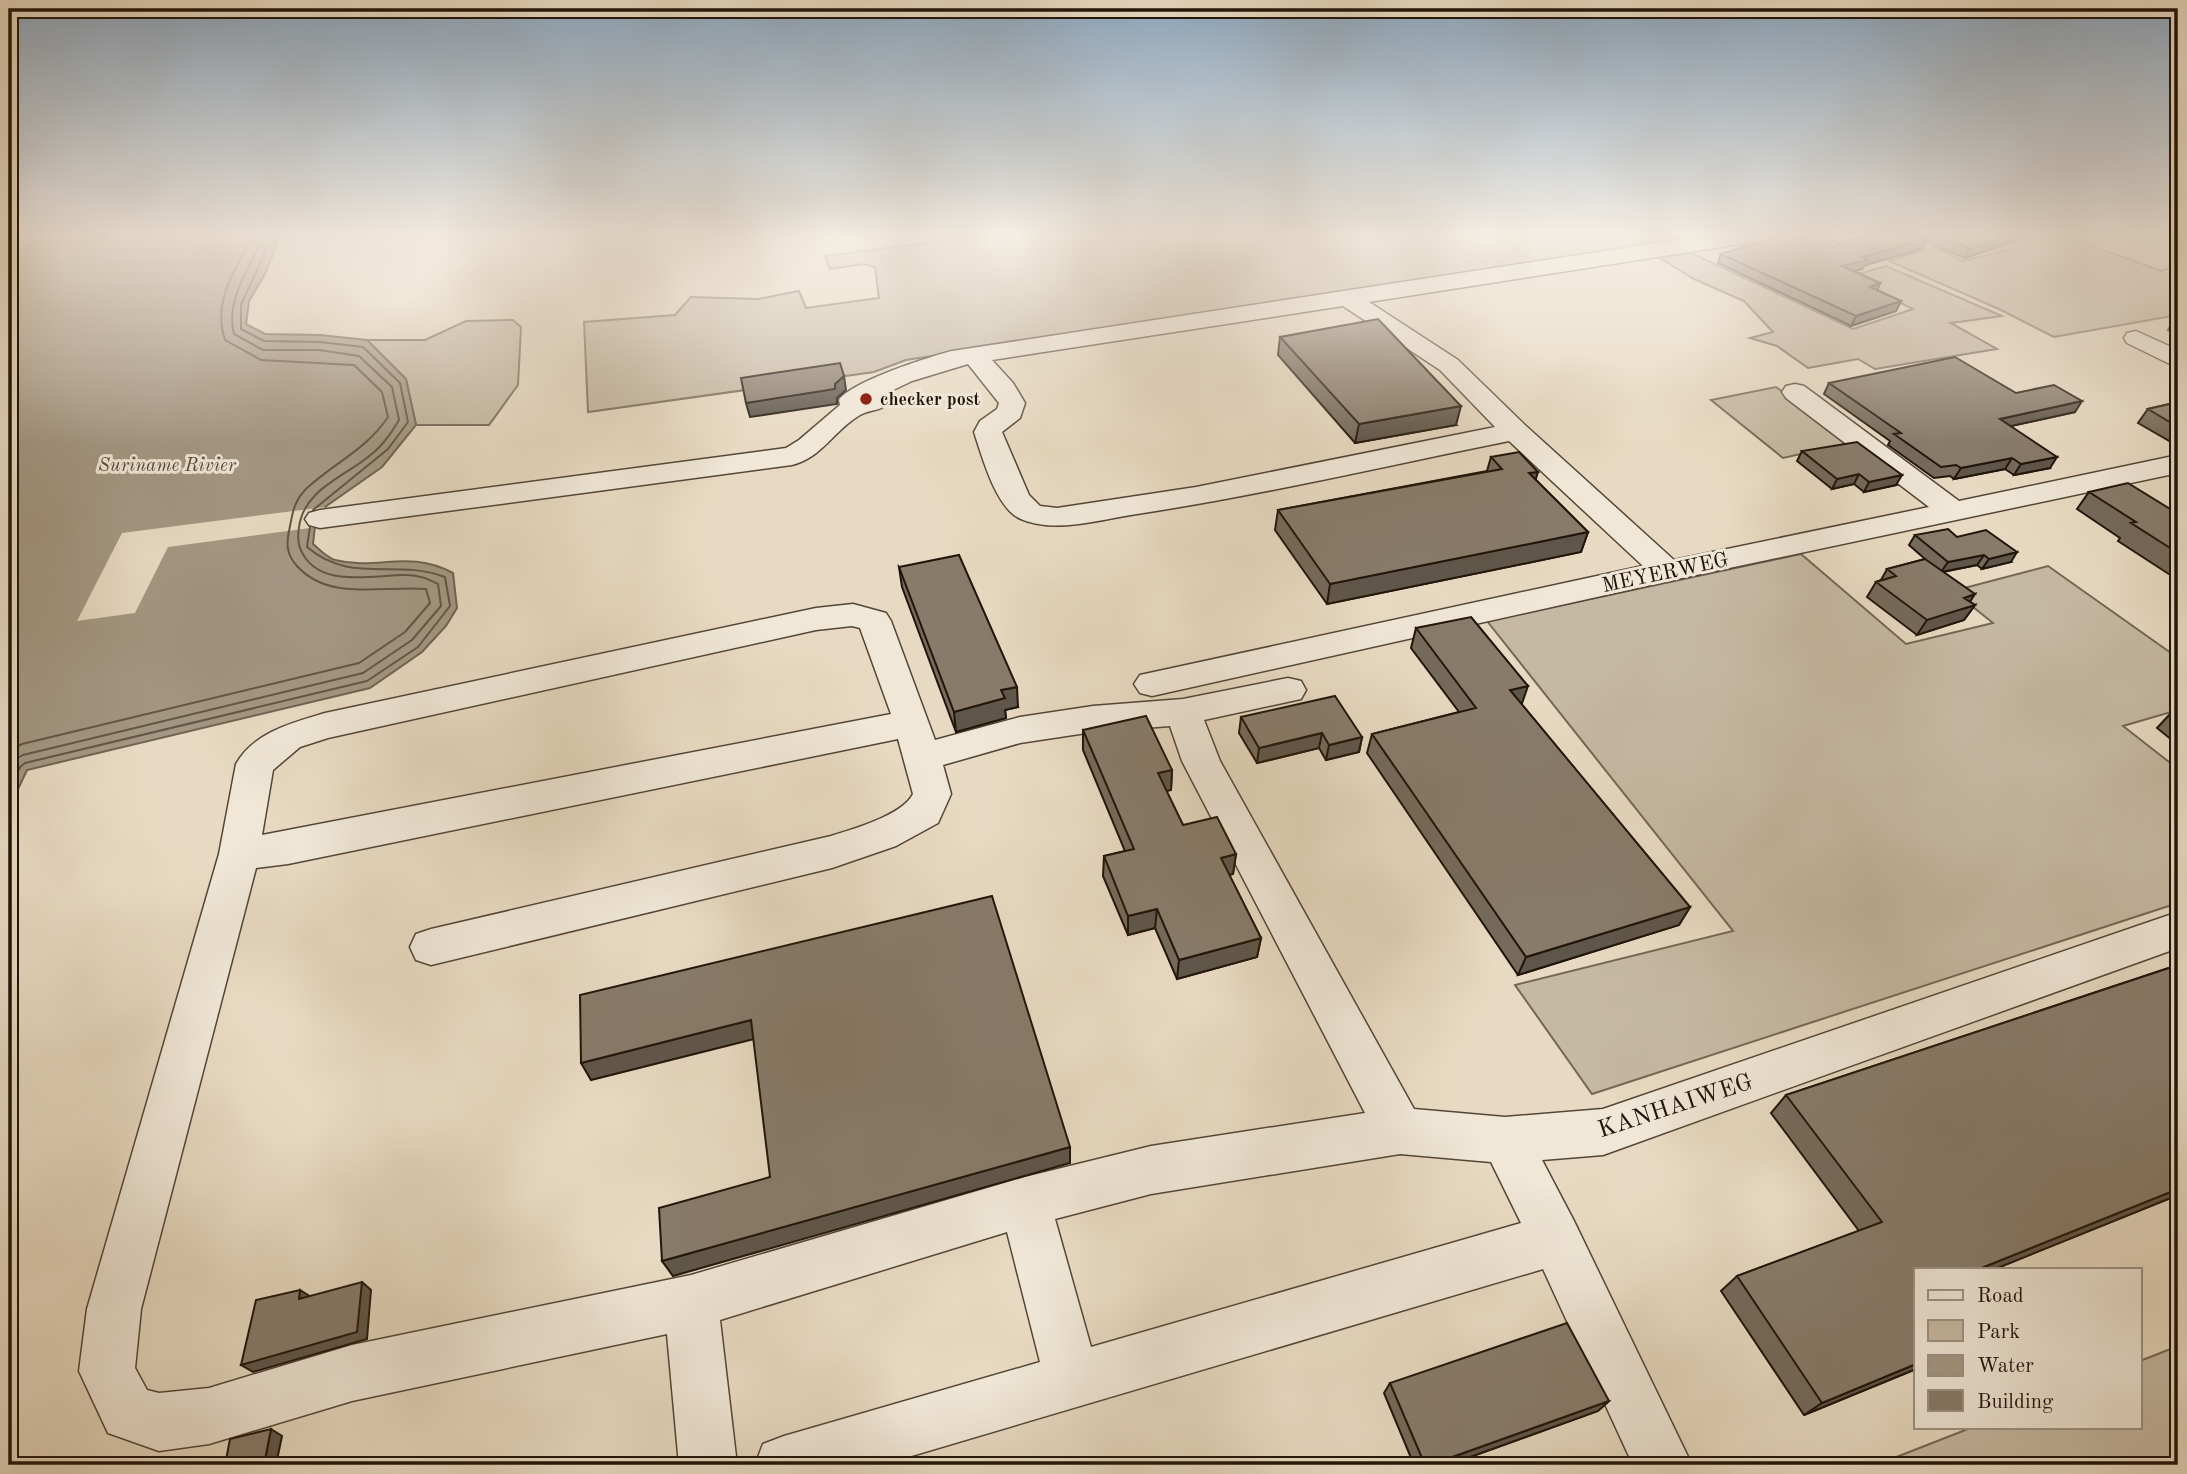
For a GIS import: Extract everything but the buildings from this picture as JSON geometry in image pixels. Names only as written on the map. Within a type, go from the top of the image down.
[{"type":"street","points":[[866,398],[903,375],[952,359],[1297,306]]},
{"type":"street","points":[[1359,306],[1450,365],[1515,431],[1667,571]]},
{"type":"street","points":[[2136,338],[2178,360]]},
{"type":"street","points":[[974,356],[1004,389],[1012,403],[1010,412],[990,427],[988,432],[1015,498],[1028,512],[1042,516],[1057,517],[1196,496],[1515,431]]},
{"type":"street","name":"MEYERWEG","points":[[1152,684],[1667,571],[2178,464]]},
{"type":"street","name":"KANHAIWEG","points":[[916,740],[873,621],[853,615],[816,619],[326,726],[287,738],[255,764],[239,855],[114,1309],[107,1371],[128,1413],[159,1422],[209,1416],[352,1373],[691,1303],[1025,1202],[1151,1170],[1400,1131],[1505,1140],[1603,1132],[2178,930]]},
{"type":"street","points":[[239,855],[916,740],[1020,730],[1093,719],[1183,712],[1288,690]]},
{"type":"street","points":[[1183,712],[1201,761],[1400,1131]]},
{"type":"street","points":[[431,947],[832,852],[883,835],[924,812],[932,794],[916,740]]},
{"type":"street","points":[[1505,1140],[1556,1239],[1663,1465]]},
{"type":"street","points":[[1025,1202],[1073,1381]]},
{"type":"street","points":[[784,1465],[1556,1239]]},
{"type":"street","points":[[691,1303],[708,1465]]},
{"type":"lane","points":[[1795,392],[1953,511]]},
{"type":"lane","points":[[320,519],[792,456],[805,449],[866,398]]},
{"type":"lane","points":[[2113,478],[2154,501]]},
{"type":"green space","points":[[683,306],[805,306],[806,308],[822,306],[1259,306],[906,360],[874,372],[588,412],[584,322],[675,315]]},
{"type":"green space","points":[[1748,306],[1804,306],[1853,329],[1913,309],[1906,306],[1978,306],[2002,316],[1951,323],[1997,349],[1875,369],[1858,359],[1808,368],[1777,346],[1750,338],[1773,332]]},
{"type":"green space","points":[[1992,306],[2178,306],[2178,315],[2054,337]]},
{"type":"green space","points":[[513,320],[521,327],[518,385],[489,425],[416,425],[406,379],[367,340],[425,340],[466,321]]},
{"type":"green space","points":[[1776,387],[1851,443],[1783,458],[1711,400]]},
{"type":"green space","points":[[1801,554],[1906,644],[1993,623],[1953,591],[2048,566],[2178,658],[2178,710],[2123,726],[2178,769],[2178,903],[1592,1094],[1515,985],[1733,931],[1487,621]]},
{"type":"green space","points":[[2178,1346],[2178,1465],[1876,1465],[1970,1428],[2142,1428],[2142,1360]]},
{"type":"water","name":"Suriname Rivier","points":[[9,306],[248,306],[246,324],[265,334],[320,335],[367,340],[406,379],[416,425],[382,467],[325,507],[316,517],[313,544],[335,560],[351,563],[422,562],[453,573],[457,608],[446,626],[422,652],[370,688],[27,770],[9,808]]},
{"type":"pier","points":[[325,507],[317,527],[168,547],[135,613],[77,621],[122,533]]},
{"type":"place","name":"checker post","points":[[866,399]]}]
